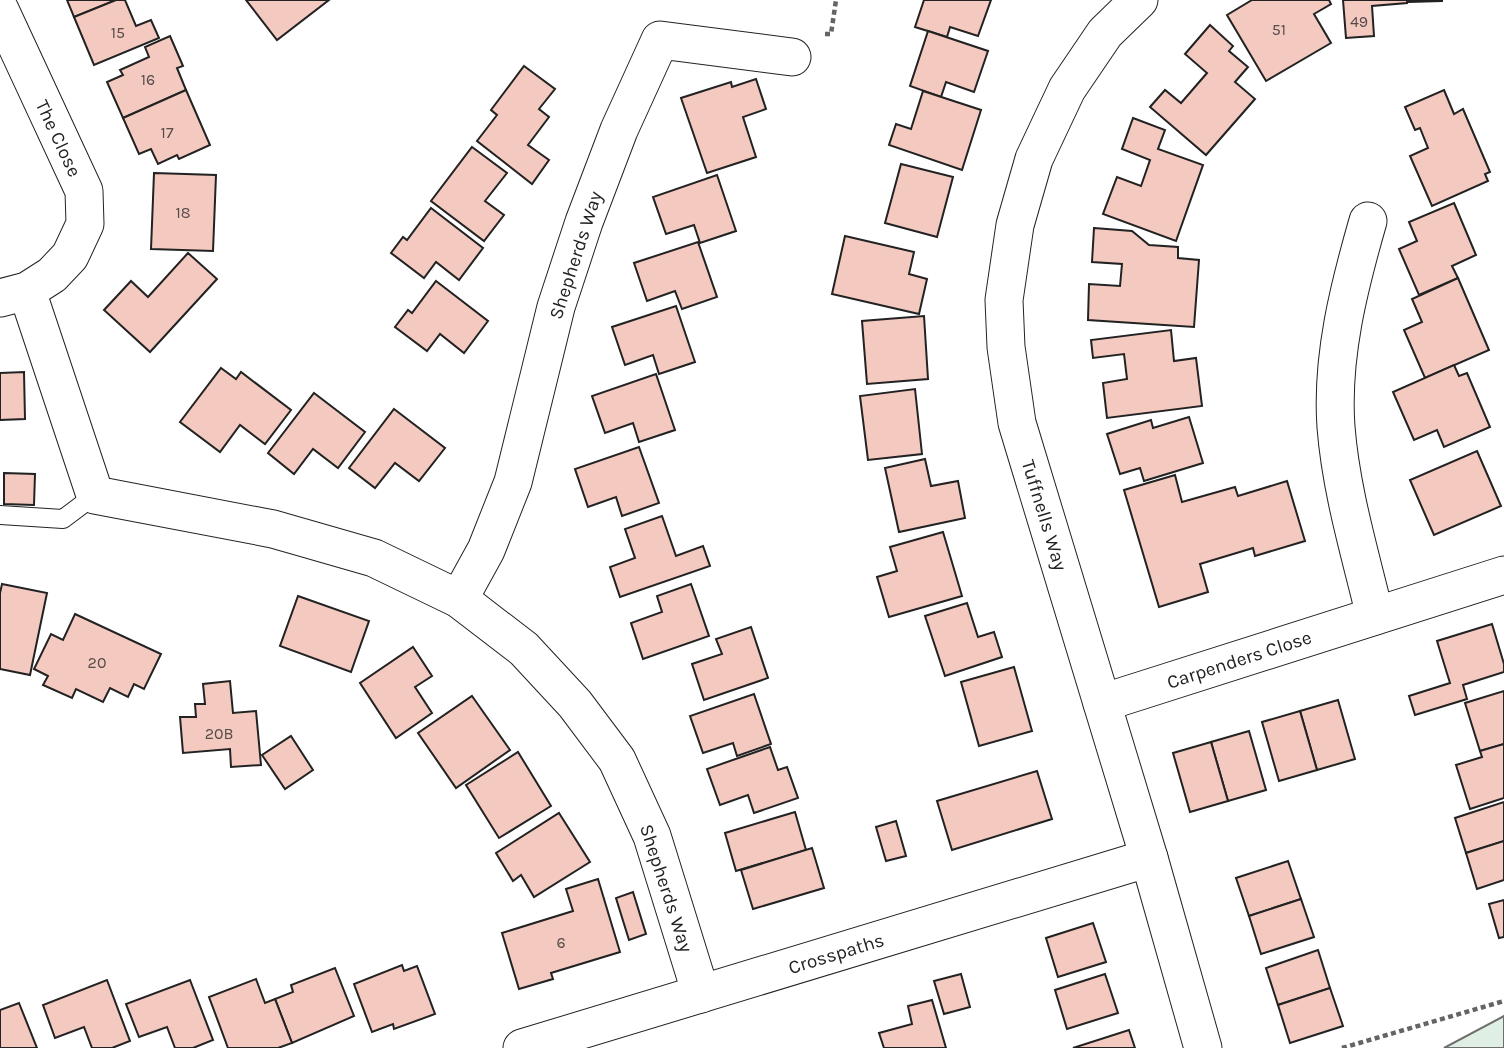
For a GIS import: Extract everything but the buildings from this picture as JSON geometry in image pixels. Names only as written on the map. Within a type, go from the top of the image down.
[{"type":"street","name":"Tuffnells Way","points":[[1138,0],[1105,33],[1067,89],[1034,159],[1016,225],[1004,300],[1006,347],[1017,423],[1149,858],[1203,1048]]},
{"type":"street","name":"The Close","points":[[0,10],[83,191],[85,225],[70,256],[52,275],[13,295],[95,495]]},
{"type":"street","name":"Shepherds Way","points":[[459,599],[486,550],[513,482],[556,307],[584,222],[619,130],[660,40],[792,57]]},
{"type":"street","points":[[1368,221],[1352,278],[1338,349],[1336,425],[1345,495],[1375,616]]},
{"type":"street","name":"Shepherds Way","points":[[95,495],[273,529],[374,558],[459,599],[524,649],[575,704],[617,760],[652,836],[701,994]]},
{"type":"street","name":"Carpenders Close","points":[[1102,703],[1504,575]]},
{"type":"street","name":"Crosspaths","points":[[523,1048],[1149,858]]},
{"type":"lane","points":[[0,515],[63,519],[95,495]]},
{"type":"path","points":[[1342,1048],[1504,1001]]},
{"type":"green space","points":[[1504,1016],[1504,1048],[1444,1048]]}]
